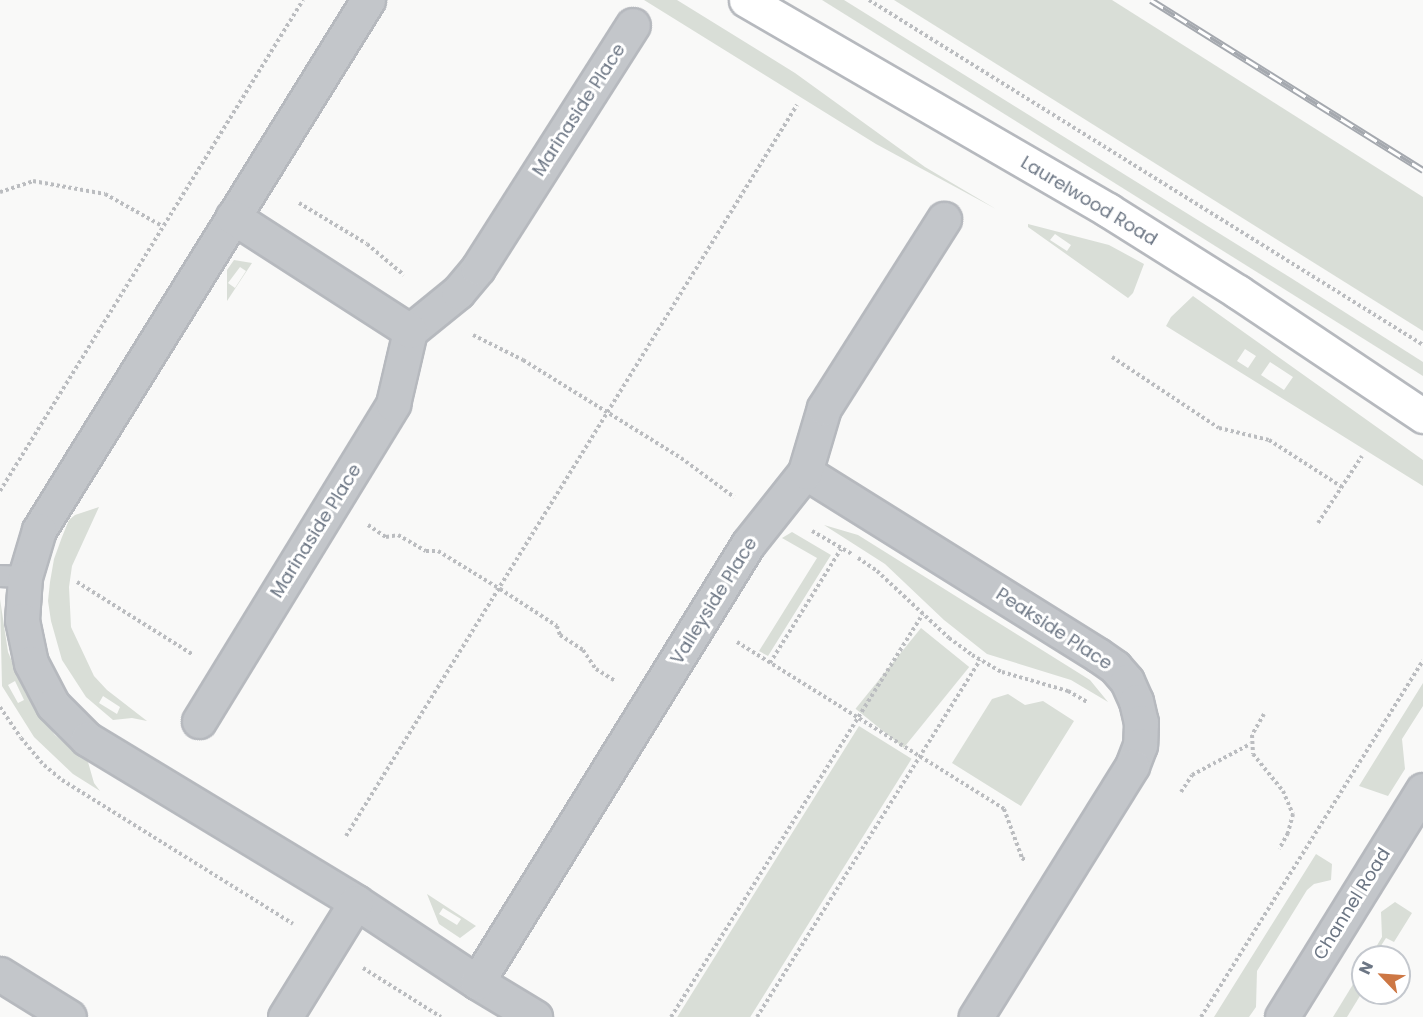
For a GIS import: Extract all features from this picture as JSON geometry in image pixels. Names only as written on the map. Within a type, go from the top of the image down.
[{"type":"street","points":[[368,0],[39,530],[13,577],[31,663],[53,705],[87,739],[356,902],[477,982],[535,1017]]},
{"type":"street","name":"Laurelwood Road","points":[[746,0],[1108,210],[1238,292],[1423,416]]},
{"type":"street","name":"Marinaside Place","points":[[199,721],[393,404],[410,331],[458,292],[478,268],[633,25]]},
{"type":"street","points":[[233,217],[410,331]]},
{"type":"street","name":"Valleyside Place","points":[[477,982],[748,544],[805,472],[824,408],[944,219]]},
{"type":"street","name":"Peakside Place","points":[[805,472],[1098,655],[1115,667],[1127,681],[1136,702],[1141,722],[1140,745],[1132,766],[976,1017]]},
{"type":"street","name":"Channel Road","points":[[1282,1017],[1423,790]]},
{"type":"street","points":[[285,1017],[356,902]]},
{"type":"street","points":[[0,974],[69,1017]]},
{"type":"path","points":[[0,491],[303,0]]},
{"type":"path","points":[[869,0],[1423,345]]},
{"type":"path","points":[[346,836],[798,105]]},
{"type":"path","points":[[0,192],[33,181],[105,194],[162,226]]},
{"type":"path","points":[[299,203],[367,244],[408,278]]},
{"type":"path","points":[[470,332],[523,360],[681,458],[737,499]]},
{"type":"path","points":[[1112,357],[1219,428],[1269,440],[1342,487]]},
{"type":"path","points":[[1318,523],[1362,456]]},
{"type":"path","points":[[360,520],[386,537],[398,535],[426,551],[438,551],[500,589],[557,626],[560,635],[583,650],[596,669],[622,685]]},
{"type":"path","points":[[803,526],[877,571],[949,638],[980,660],[1002,672],[1068,691],[1090,704]]},
{"type":"path","points":[[770,663],[842,549]]},
{"type":"path","points":[[77,582],[198,657]]},
{"type":"path","points":[[671,1017],[923,614]]},
{"type":"path","points":[[730,638],[1004,809],[1022,858],[1032,864]]},
{"type":"path","points":[[758,1017],[980,660]]},
{"type":"path","points":[[1201,1017],[1423,661]]},
{"type":"path","points":[[0,707],[21,738],[62,780],[441,1017]]},
{"type":"path","points":[[1264,714],[1252,735],[1250,744],[1258,762],[1283,791],[1293,814],[1288,833],[1279,849]]},
{"type":"path","points":[[1180,792],[1192,775],[1250,744]]},
{"type":"shaded area","points":[[644,0],[677,0],[795,73],[925,167],[996,209],[876,144]]},
{"type":"shaded area","points":[[822,0],[844,0],[1291,278],[1423,362],[1423,376]]},
{"type":"shaded area","points":[[894,0],[1112,0],[1423,197],[1423,331]]},
{"type":"shaded area","points":[[1028,224],[1109,245],[1144,264],[1133,293],[1128,298],[1028,227]],"holes":[[[1055,234],[1071,245],[1067,251],[1050,240]]]},
{"type":"shaded area","points":[[234,260],[252,263],[227,301],[227,270]],"holes":[[[240,267],[246,271],[235,288],[228,283]]]},
{"type":"shaded area","points":[[1193,296],[1423,460],[1423,486],[1166,326],[1171,317]],"holes":[[[1245,349],[1256,356],[1248,368],[1237,361]],[[1270,362],[1293,377],[1284,390],[1261,375]]]},
{"type":"shaded area","points":[[99,507],[72,566],[69,587],[71,627],[94,676],[107,690],[147,721],[132,718],[113,720],[86,697],[62,660],[48,601],[54,559],[69,520],[75,515]],"holes":[[[103,696],[120,707],[117,714],[99,703]]]},
{"type":"shaded area","points":[[824,525],[858,535],[1090,680],[1108,702],[1071,680],[987,654],[944,620],[885,564]]},
{"type":"shaded area","points":[[792,532],[831,555],[768,656],[759,651],[817,558],[782,538]]},
{"type":"shaded area","points":[[0,599],[8,652],[26,694],[55,735],[88,762],[94,783],[100,791],[73,774],[34,737],[2,686]],"holes":[[[15,681],[24,700],[18,703],[8,685]]]},
{"type":"shaded area","points":[[921,628],[969,667],[904,748],[856,709]]},
{"type":"shaded area","points":[[1423,683],[1423,706],[1402,739],[1405,769],[1388,796],[1359,786]]},
{"type":"shaded area","points":[[1008,694],[1025,705],[1043,701],[1074,721],[1021,806],[952,763],[992,699]]},
{"type":"shaded area","points":[[859,726],[912,759],[750,1017],[677,1017]]},
{"type":"shaded area","points":[[1316,854],[1332,864],[1331,880],[1314,884],[1307,890],[1257,971],[1256,1007],[1249,1017],[1214,1017]]},
{"type":"shaded area","points":[[427,894],[476,926],[460,938],[439,924]],"holes":[[[443,908],[461,919],[457,925],[439,914]]]},
{"type":"shaded area","points":[[1395,902],[1412,913],[1394,942],[1386,938],[1381,945],[1377,945],[1382,937],[1381,912]]},
{"type":"shaded area","points":[[1351,988],[1351,1005],[1354,1005],[1347,1017],[1333,1017]]},
{"type":"railway","points":[[1151,0],[1423,170]]}]
